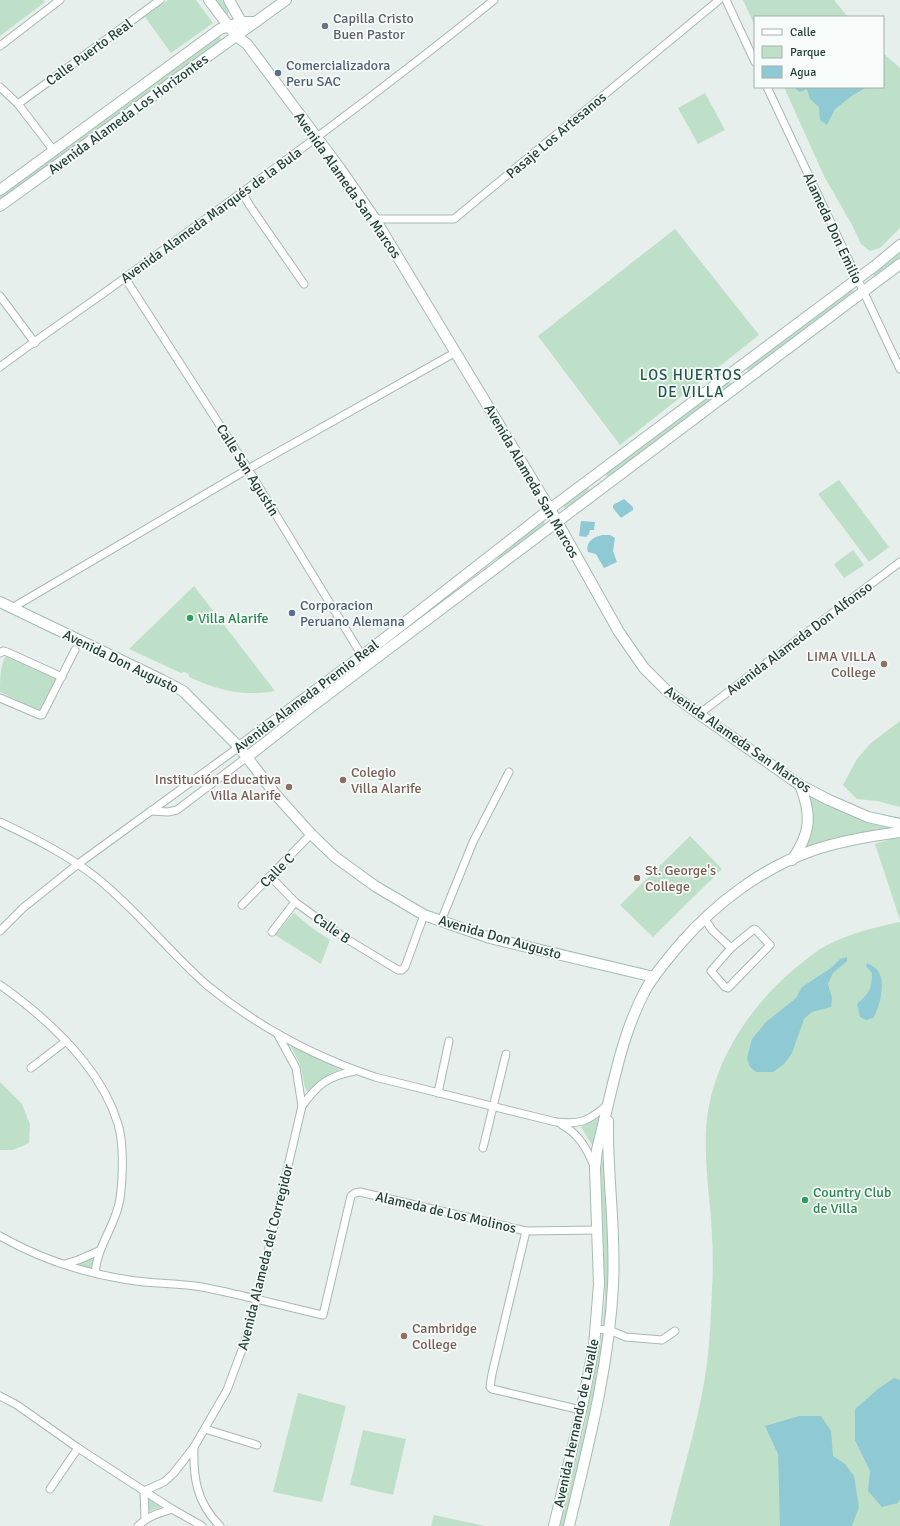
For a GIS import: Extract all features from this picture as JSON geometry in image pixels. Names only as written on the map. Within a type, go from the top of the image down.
[{"type":"street","points":[[0,46],[52,2],[60,0]]},
{"type":"street","name":"Calle Puerto Real","points":[[18,104],[160,0]]},
{"type":"street","name":"Avenida Alameda San Marcos","points":[[209,0],[236,36],[247,44],[317,137],[375,219],[550,509],[619,632],[644,668],[666,690],[800,785],[848,809],[868,817],[900,824]]},
{"type":"street","name":"Avenida Alameda San Marcos","points":[[229,0],[243,26],[247,44]]},
{"type":"street","name":"Avenida Alameda Los Horizontes","points":[[2,186],[220,29],[228,26],[243,26],[256,22],[286,0]]},
{"type":"street","name":"Avenida Alameda Marqués de la Bula","points":[[1,364],[34,343],[125,278],[317,137],[494,0]]},
{"type":"street","name":"Pasaje Los Artesanos","points":[[375,219],[454,219],[719,0]]},
{"type":"street","points":[[726,0],[754,60]]},
{"type":"street","name":"Avenida Alameda Los Horizontes","points":[[0,206],[236,36],[243,26]]},
{"type":"street","points":[[0,87],[18,104],[54,150]]},
{"type":"street","name":"Alameda Don Emilio","points":[[767,88],[900,369]]},
{"type":"street","points":[[242,192],[304,284]]},
{"type":"street","name":"Avenida Alameda Premio Real","points":[[0,931],[23,908],[78,864],[361,656],[550,509],[857,280],[900,245]]},
{"type":"street","name":"Avenida Alameda Premio Real","points":[[150,811],[168,812],[177,810],[462,593],[900,264]]},
{"type":"street","name":"Calle San Agustín","points":[[125,278],[248,469],[361,656],[368,665]]},
{"type":"street","points":[[0,296],[34,343]]},
{"type":"street","points":[[12,608],[248,469],[456,352]]},
{"type":"street","points":[[485,560],[493,570]]},
{"type":"street","name":"Avenida Alameda Don Alfonso","points":[[699,714],[900,562]]},
{"type":"street","points":[[455,583],[462,593]]},
{"type":"street","name":"Avenida Don Augusto","points":[[0,602],[183,691],[239,747],[276,796],[311,834],[335,857],[369,882],[424,915],[490,938],[654,977]]},
{"type":"street","points":[[0,698],[42,715],[75,650]]},
{"type":"street","points":[[0,653],[3,651],[7,652],[62,677]]},
{"type":"street","points":[[311,693],[318,702]]},
{"type":"street","points":[[441,921],[473,842],[509,772]]},
{"type":"street","points":[[792,860],[803,842],[808,821],[808,809],[800,785]]},
{"type":"street","points":[[0,822],[37,840],[78,864],[97,878],[116,895],[184,965],[210,987],[278,1034],[355,1071],[438,1093],[569,1124],[583,1122],[608,1105]]},
{"type":"street","name":"Avenida Hernando de Lavalle","points":[[554,1526],[594,1346],[598,1284],[595,1168],[601,1132],[622,1044],[634,1015],[654,977],[670,956],[704,919],[723,902],[757,877],[810,851],[875,835],[900,832]]},
{"type":"street","name":"Calle C","points":[[242,905],[311,834]]},
{"type":"street","name":"Calle B","points":[[270,876],[296,902],[345,938],[398,970],[402,970],[405,967],[424,915]]},
{"type":"street","points":[[272,932],[296,902]]},
{"type":"street","points":[[704,919],[712,930],[731,948]]},
{"type":"street","points":[[754,929],[770,945],[728,988],[716,978],[711,971],[731,948],[754,929]]},
{"type":"street","points":[[0,985],[51,1026],[89,1067],[107,1098],[118,1124],[123,1156],[120,1198],[118,1209],[99,1251],[95,1273]]},
{"type":"street","name":"Avenida Alameda del Corregidor","points":[[144,1491],[164,1482],[173,1474],[194,1447],[227,1390],[243,1347],[257,1299],[302,1106],[296,1068],[278,1034]]},
{"type":"street","points":[[31,1068],[66,1041]]},
{"type":"street","points":[[438,1093],[449,1041]]},
{"type":"street","points":[[483,1148],[506,1054]]},
{"type":"street","name":"Avenida Alameda del Corregidor","points":[[302,1106],[313,1091],[326,1080],[339,1074],[355,1071]]},
{"type":"street","name":"Avenida Hernando de Lavalle","points":[[569,1526],[600,1398],[609,1330],[613,1284],[613,1229],[607,1141],[608,1105]]},
{"type":"street","points":[[556,1122],[569,1129],[580,1140],[589,1152],[595,1168]]},
{"type":"street","name":"Alameda de Los Molinos","points":[[257,1299],[323,1315],[340,1249],[351,1196],[355,1193],[360,1192],[526,1231],[597,1230]]},
{"type":"street","points":[[526,1231],[490,1387],[492,1389],[581,1410]]},
{"type":"street","points":[[0,1236],[34,1254],[62,1264],[95,1273],[129,1280],[200,1287],[257,1299]]},
{"type":"street","points":[[62,1264],[78,1260],[99,1251]]},
{"type":"street","points":[[595,1329],[609,1330],[626,1336],[662,1340],[675,1331]]},
{"type":"street","points":[[0,1396],[17,1405],[78,1448],[144,1491],[202,1526]]},
{"type":"street","points":[[205,1429],[257,1445]]},
{"type":"street","points":[[194,1447],[195,1480],[199,1496],[212,1518],[220,1526]]},
{"type":"street","points":[[50,1489],[78,1448]]},
{"type":"street","points":[[144,1491],[145,1519]]},
{"type":"street","points":[[138,1526],[145,1519],[172,1509]]},
{"type":"green space","points":[[0,0],[43,0],[45,2],[0,36]]},
{"type":"green space","points":[[168,0],[196,0],[213,23],[171,53],[145,17]]},
{"type":"green space","points":[[211,0],[222,0],[229,11],[227,16]]},
{"type":"green space","points":[[743,0],[834,0],[847,16],[754,16],[754,24]]},
{"type":"green space","points":[[218,34],[222,40],[0,203],[0,194]]},
{"type":"green space","points":[[884,54],[900,68],[900,228],[880,248],[870,251],[861,244],[824,176],[784,88],[884,88]]},
{"type":"green space","points":[[705,93],[725,130],[698,144],[678,108]]},
{"type":"green space","points":[[675,229],[759,335],[620,445],[538,336]]},
{"type":"green space","points":[[900,251],[900,259],[875,278],[872,273]]},
{"type":"green space","points":[[851,288],[855,293],[750,373],[746,368]]},
{"type":"green space","points":[[728,380],[732,385],[609,479],[605,474]]},
{"type":"green space","points":[[839,480],[889,547],[869,562],[818,494]]},
{"type":"green space","points":[[588,488],[591,493],[567,511],[563,506]]},
{"type":"green space","points":[[543,521],[546,525],[500,561],[497,557]]},
{"type":"green space","points":[[853,550],[864,565],[844,578],[834,564]]},
{"type":"green space","name":"Villa Alarife","points":[[194,586],[275,691],[263,693],[241,693],[210,686],[189,677],[189,674],[184,672],[181,673],[129,649]]},
{"type":"green space","points":[[449,594],[452,598],[380,653],[376,649]]},
{"type":"green space","points":[[7,656],[55,678],[56,682],[40,711],[0,692],[2,667]]},
{"type":"green space","points":[[302,706],[305,710],[260,744],[257,740]]},
{"type":"green space","points":[[900,721],[900,807],[877,801],[857,799],[843,785],[857,759],[871,743]]},
{"type":"green space","points":[[809,795],[899,827],[844,836],[806,849],[805,847],[812,828],[812,808]]},
{"type":"green space","points":[[690,836],[722,869],[653,937],[620,905]]},
{"type":"green space","points":[[894,838],[900,838],[900,920],[875,844]]},
{"type":"green space","points":[[294,913],[312,928],[330,940],[321,964],[275,935]]},
{"type":"green space","name":"Country Club de Villa","points":[[900,922],[900,1526],[669,1526],[700,1404],[708,1354],[713,1255],[706,1165],[706,1133],[709,1108],[715,1084],[724,1060],[736,1037],[766,996],[803,962],[820,949],[840,939],[859,932]]},
{"type":"green space","points":[[289,1043],[342,1068],[329,1074],[308,1092],[305,1088],[300,1064]]},
{"type":"green space","points":[[0,1082],[22,1104],[30,1125],[29,1143],[13,1150],[0,1150]]},
{"type":"green space","points":[[603,1116],[594,1148],[581,1127]]},
{"type":"green space","points":[[605,1150],[610,1290],[599,1390],[566,1526],[560,1526],[584,1428],[601,1342],[605,1299],[601,1167]]},
{"type":"green space","points":[[94,1258],[91,1269],[77,1264]]},
{"type":"green space","points":[[298,1393],[346,1406],[322,1502],[273,1492]]},
{"type":"green space","points":[[363,1430],[406,1439],[393,1495],[350,1485]]},
{"type":"green space","points":[[148,1498],[162,1506],[148,1512]]},
{"type":"green space","points":[[434,1515],[485,1526],[431,1526]]},
{"type":"water","points":[[865,88],[853,95],[835,109],[827,125],[820,120],[819,107],[810,99],[807,89],[800,92],[796,89]]},
{"type":"water","points":[[624,499],[633,507],[633,510],[621,518],[613,508],[613,505]]},
{"type":"water","points":[[581,521],[595,522],[594,530],[590,530],[586,537],[579,536]]},
{"type":"water","points":[[602,535],[610,535],[615,538],[613,551],[617,562],[604,568],[596,554],[588,552],[587,548],[591,540]]},
{"type":"water","points":[[847,957],[847,961],[833,973],[828,984],[832,998],[831,1007],[812,1012],[804,1019],[792,1053],[784,1064],[773,1072],[756,1072],[750,1067],[747,1058],[752,1039],[766,1022],[796,998],[802,987],[831,968],[840,959]]},
{"type":"water","points":[[867,963],[878,971],[882,981],[882,988],[876,1014],[873,1018],[866,1020],[860,1017],[857,1004],[869,991],[871,983],[872,973],[866,966]]},
{"type":"water","points":[[894,1378],[900,1380],[900,1498],[898,1503],[882,1507],[868,1491],[870,1471],[855,1440],[855,1409],[878,1389]]},
{"type":"water","points":[[799,1416],[821,1416],[831,1431],[833,1456],[845,1464],[854,1476],[859,1507],[852,1526],[780,1526],[778,1454],[765,1426]]},
{"type":"place","name":"Capilla Cristo Buen Pastor","points":[[325,26]]},
{"type":"place","name":"Comercializadora Peru SAC","points":[[278,73]]},
{"type":"place","name":"Corporacion Peruano Alemana","points":[[292,613]]},
{"type":"place","name":"Villa Alarife","points":[[190,618]]},
{"type":"place","name":"LIMA VILLA College","points":[[884,664]]},
{"type":"place","name":"Colegio Villa Alarife","points":[[343,780]]},
{"type":"place","name":"Institución Educativa Villa Alarife","points":[[289,787]]},
{"type":"place","name":"St. George's College","points":[[637,878]]},
{"type":"place","name":"Country Club de Villa","points":[[805,1200]]},
{"type":"place","name":"Cambridge College","points":[[404,1336]]},
{"type":"district","name":"LOS HUERTOS DE VILLA","points":[[691,384]]}]
